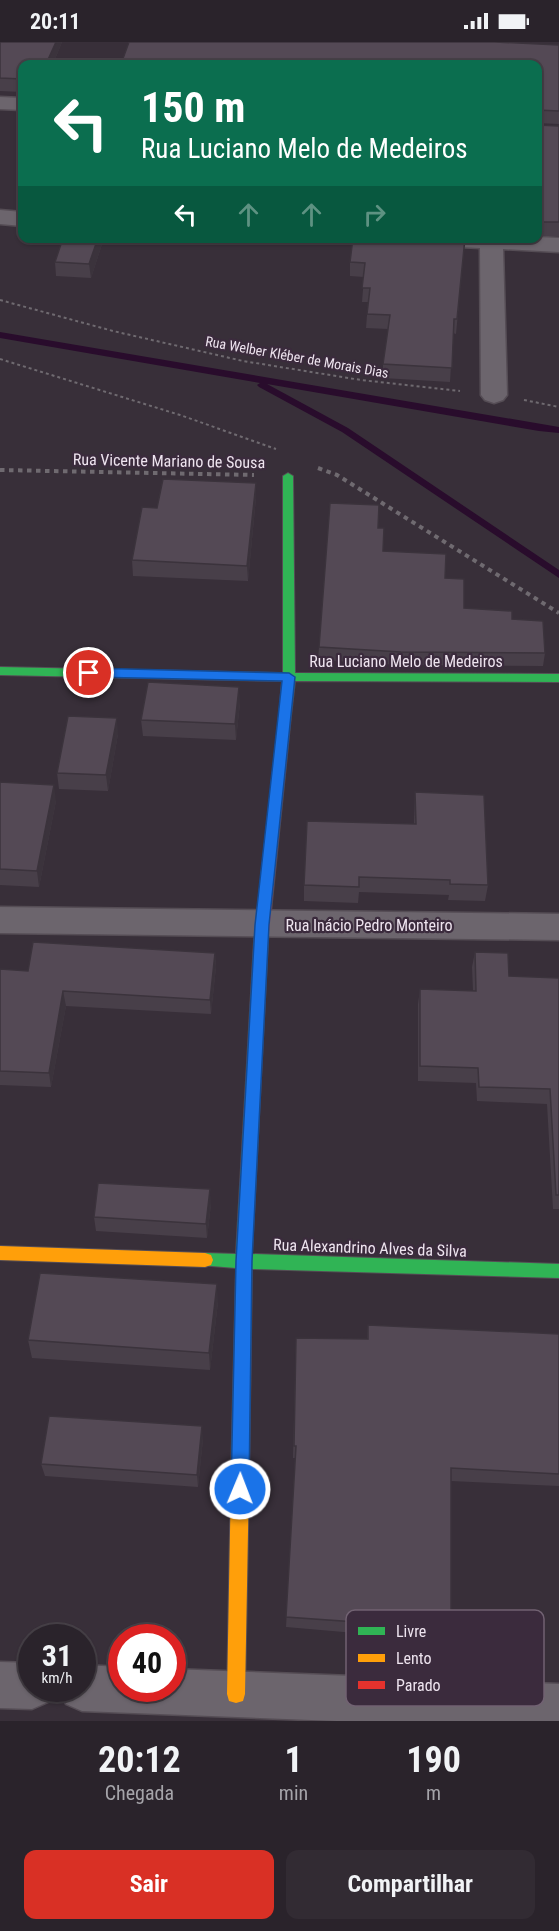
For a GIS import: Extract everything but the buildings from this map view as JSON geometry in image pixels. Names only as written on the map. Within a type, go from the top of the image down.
[{"type":"street","points":[[0,103],[18,104]]},
{"type":"street","points":[[0,217],[18,219]]},
{"type":"street","points":[[491,243],[494,395]]},
{"type":"street","points":[[532,243],[559,245]]},
{"type":"street","points":[[236,1694],[244,1261],[262,925],[289,677],[288,476]]},
{"type":"street","name":"Rua Luciano Melo de Medeiros","points":[[0,671],[289,677],[559,678]]},
{"type":"street","name":"Rua Inácio Pedro Monteiro","points":[[0,920],[559,927]]},
{"type":"street","name":"Rua Alexandrino Alves da Silva","points":[[0,1253],[559,1271]]},
{"type":"street","points":[[0,1685],[18,1686]]},
{"type":"street","points":[[96,1689],[346,1698]]},
{"type":"street","points":[[534,1706],[559,1707]]},
{"type":"path","name":"Rua Welber Kléber de Morais Dias","points":[[0,300],[102,329],[243,361],[361,380],[494,395],[559,406]]},
{"type":"path","name":"Rua Vicente Mariano de Sousa","points":[[0,470],[336,476]]},
{"type":"waterway","points":[[0,335],[559,430]]},
{"type":"waterway","points":[[262,385],[345,430],[559,575]]},
{"type":"traffic: fast","points":[[285,716],[289,677],[288,476]]},
{"type":"traffic: fast","points":[[0,671],[289,677],[559,678]]},
{"type":"traffic: fast","points":[[240,1478],[244,1261],[261,941]]},
{"type":"traffic: fast","points":[[205,1260],[559,1271]]},
{"type":"traffic: slow","points":[[0,1253],[205,1260]]},
{"type":"traffic: slow","points":[[236,1694],[240,1478]]},
{"type":"traffic: jam","points":[[261,941],[285,716]]},
{"type":"route","points":[[89,673],[289,677],[262,925],[244,1261],[240,1489]]}]
